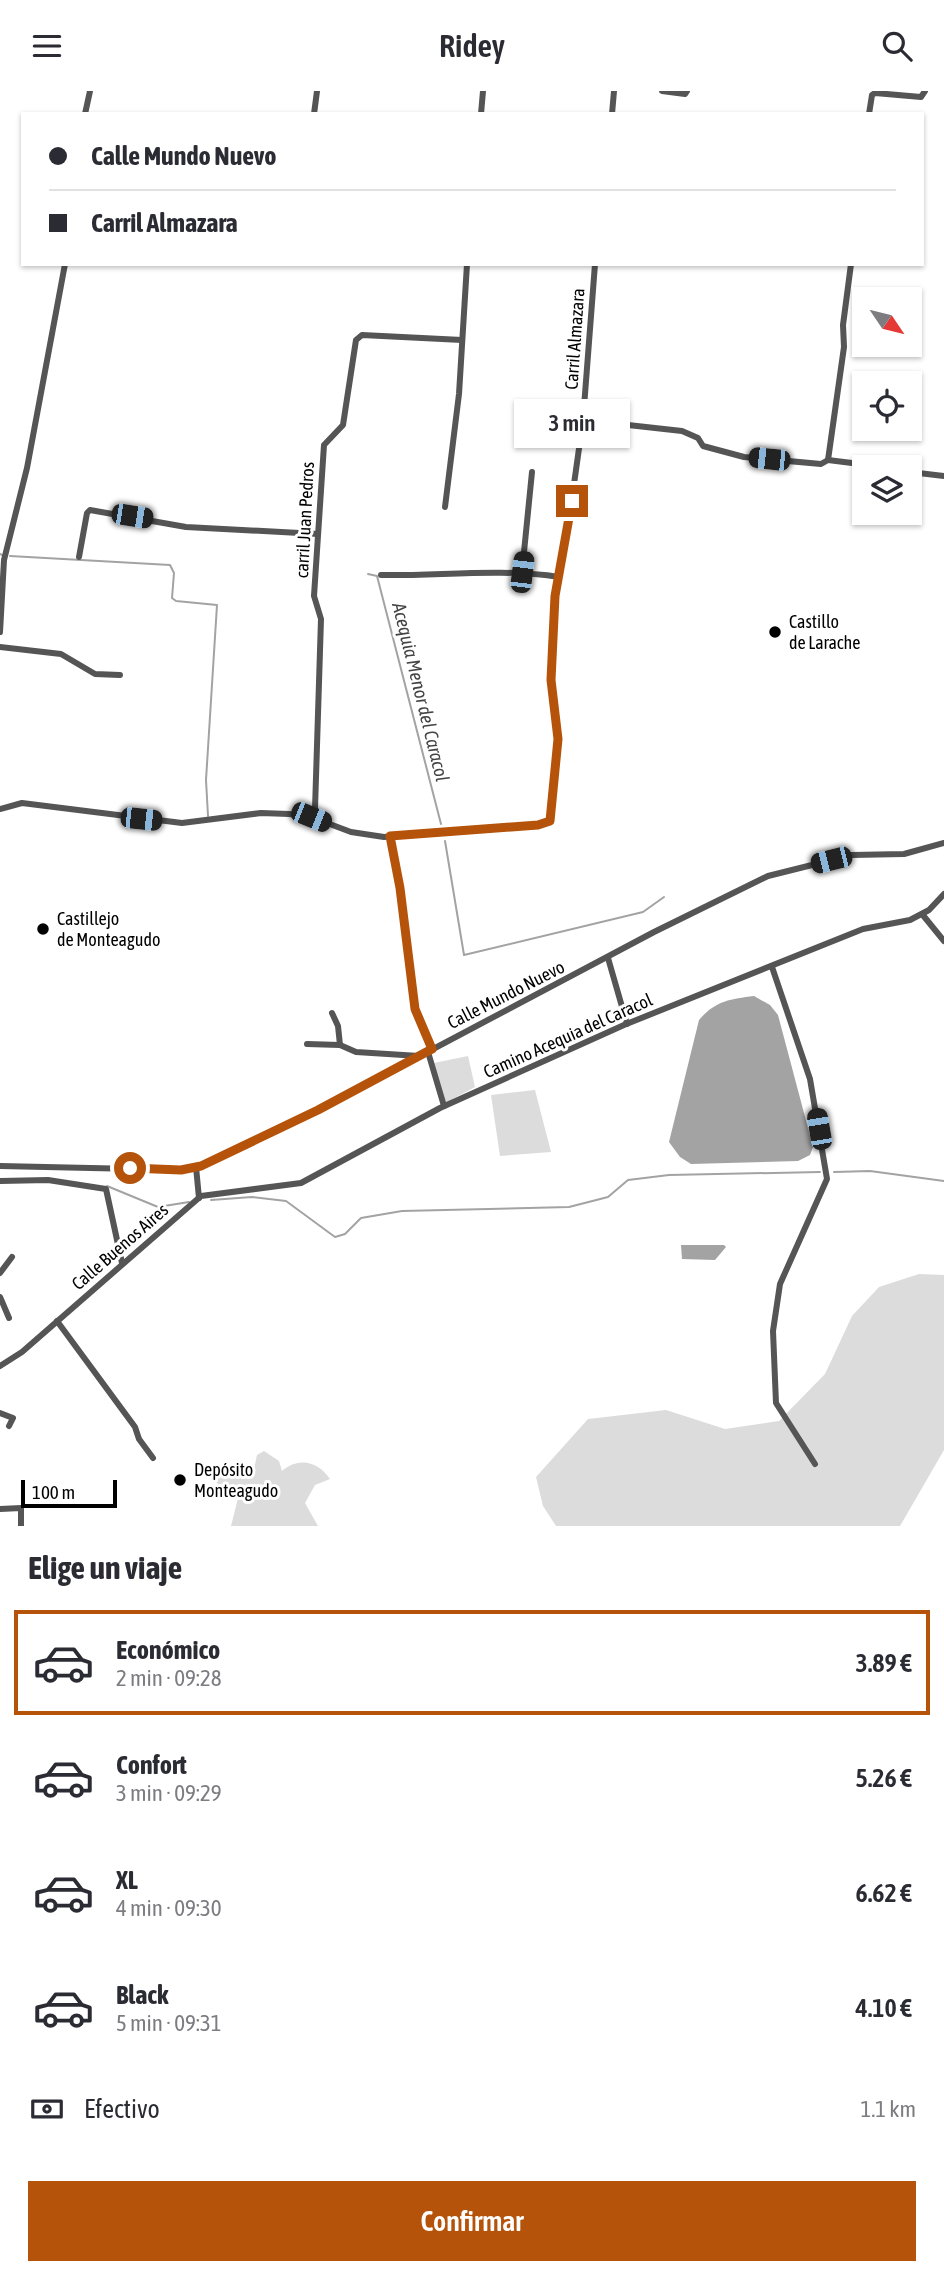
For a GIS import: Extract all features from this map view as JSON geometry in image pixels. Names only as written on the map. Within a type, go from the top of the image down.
[{"type":"street","points":[[85,112],[90,91]]},
{"type":"street","points":[[314,112],[317,91]]},
{"type":"street","points":[[481,112],[484,91]]},
{"type":"street","points":[[612,112],[614,91]]},
{"type":"street","points":[[662,91],[685,94],[687,91]]},
{"type":"street","points":[[869,112],[872,95],[875,93],[914,98],[921,97],[925,91]]},
{"type":"street","points":[[0,632],[4,560],[27,468],[65,266]]},
{"type":"street","points":[[445,507],[467,266]]},
{"type":"street","name":"Carril Almazara","points":[[0,809],[22,803],[182,823],[261,813],[311,817],[351,832],[390,836],[538,825],[550,821],[558,739],[551,680],[559,577],[583,420],[595,266]]},
{"type":"street","points":[[828,460],[844,347],[843,324],[851,266]]},
{"type":"street","name":"carril Juan Pedros","points":[[311,817],[314,810],[321,619],[314,596],[324,445],[343,425],[356,340],[362,335],[462,340]]},
{"type":"street","points":[[583,420],[682,432],[698,438],[703,446],[744,457],[821,464],[828,460],[852,463]]},
{"type":"street","points":[[522,572],[532,472]]},
{"type":"street","points":[[922,473],[944,476]]},
{"type":"street","points":[[79,557],[86,513],[90,510],[186,527],[318,534]]},
{"type":"street","points":[[381,575],[461,576],[522,572],[559,577]]},
{"type":"street","points":[[0,647],[61,654],[95,674],[120,675]]},
{"type":"street","points":[[390,836],[400,888],[415,1009],[430,1051],[444,1106]]},
{"type":"street","name":"Calle Mundo Nuevo","points":[[0,1166],[181,1170],[196,1167],[318,1110],[768,876],[852,855],[904,854],[944,843]]},
{"type":"street","name":"Camino Acequia del Caracol","points":[[200,1197],[301,1183],[444,1106],[627,1024],[863,929],[910,920],[944,894]]},
{"type":"street","points":[[922,913],[944,941]]},
{"type":"street","points":[[608,958],[627,1024]]},
{"type":"street","points":[[772,967],[810,1079],[827,1179],[780,1284],[773,1331],[776,1403],[815,1464]]},
{"type":"street","points":[[332,1013],[338,1026],[340,1045]]},
{"type":"street","points":[[307,1044],[340,1045],[356,1052],[409,1053],[419,1056]]},
{"type":"street","points":[[196,1167],[200,1197]]},
{"type":"street","points":[[0,1181],[48,1180],[106,1189],[122,1263]]},
{"type":"street","name":"Calle Buenos Aires","points":[[0,1366],[22,1352],[200,1197]]},
{"type":"street","points":[[0,1273],[12,1257]]},
{"type":"street","points":[[0,1297],[9,1318]]},
{"type":"street","points":[[57,1321],[135,1427],[139,1439],[153,1458]]},
{"type":"street","points":[[0,1413],[13,1418],[9,1426]]},
{"type":"street","points":[[0,1509],[21,1508],[21,1526]]},
{"type":"shaded area","points":[[754,996],[770,1005],[778,1015],[813,1147],[810,1155],[798,1161],[691,1164],[680,1157],[669,1142],[699,1020],[724,1002]]},
{"type":"shaded area","points":[[468,1056],[475,1087],[445,1103],[434,1063]]},
{"type":"shaded area","points":[[535,1090],[551,1152],[500,1156],[491,1095]]},
{"type":"shaded area","points":[[681,1245],[726,1247],[715,1260],[682,1259]]},
{"type":"shaded area","points":[[919,1274],[944,1275],[944,1450],[900,1526],[556,1526],[543,1506],[536,1477],[588,1419],[666,1410],[725,1429],[779,1421],[825,1374],[852,1316],[879,1287]]},
{"type":"shaded area","points":[[264,1451],[279,1461],[282,1471],[288,1466],[308,1463],[320,1468],[330,1479],[315,1485],[305,1503],[318,1526],[231,1526],[238,1498],[232,1490],[225,1491],[213,1479],[237,1463],[254,1469],[257,1455]]},
{"type":"waterway","points":[[10,556],[170,565],[174,573],[172,598],[176,601],[217,605],[206,780],[208,816]]},
{"type":"waterway","name":"Acequia Menor del Caracol","points":[[368,574],[377,576],[441,824]]},
{"type":"waterway","name":"Acequia Menor del Caracol","points":[[445,841],[464,955],[643,912],[664,897]]},
{"type":"waterway","points":[[834,1172],[870,1171],[944,1181]]},
{"type":"waterway","points":[[211,1200],[252,1197],[286,1201],[335,1237],[345,1234],[361,1218],[402,1211],[569,1207],[608,1197],[628,1180],[669,1175],[820,1172]]},
{"type":"waterway","points":[[107,1186],[158,1207],[189,1202]]},
{"type":"place","name":"Castillo de Larache","points":[[775,632]]},
{"type":"place","name":"Castillejo de Monteagudo","points":[[43,929]]},
{"type":"place","name":"Depósito Monteagudo","points":[[180,1480]]},
{"type":"route","points":[[130,1168],[181,1170],[201,1166],[318,1110],[432,1049],[415,1009],[400,888],[390,836],[538,825],[550,821],[558,739],[551,680],[555,596],[572,501]]}]
